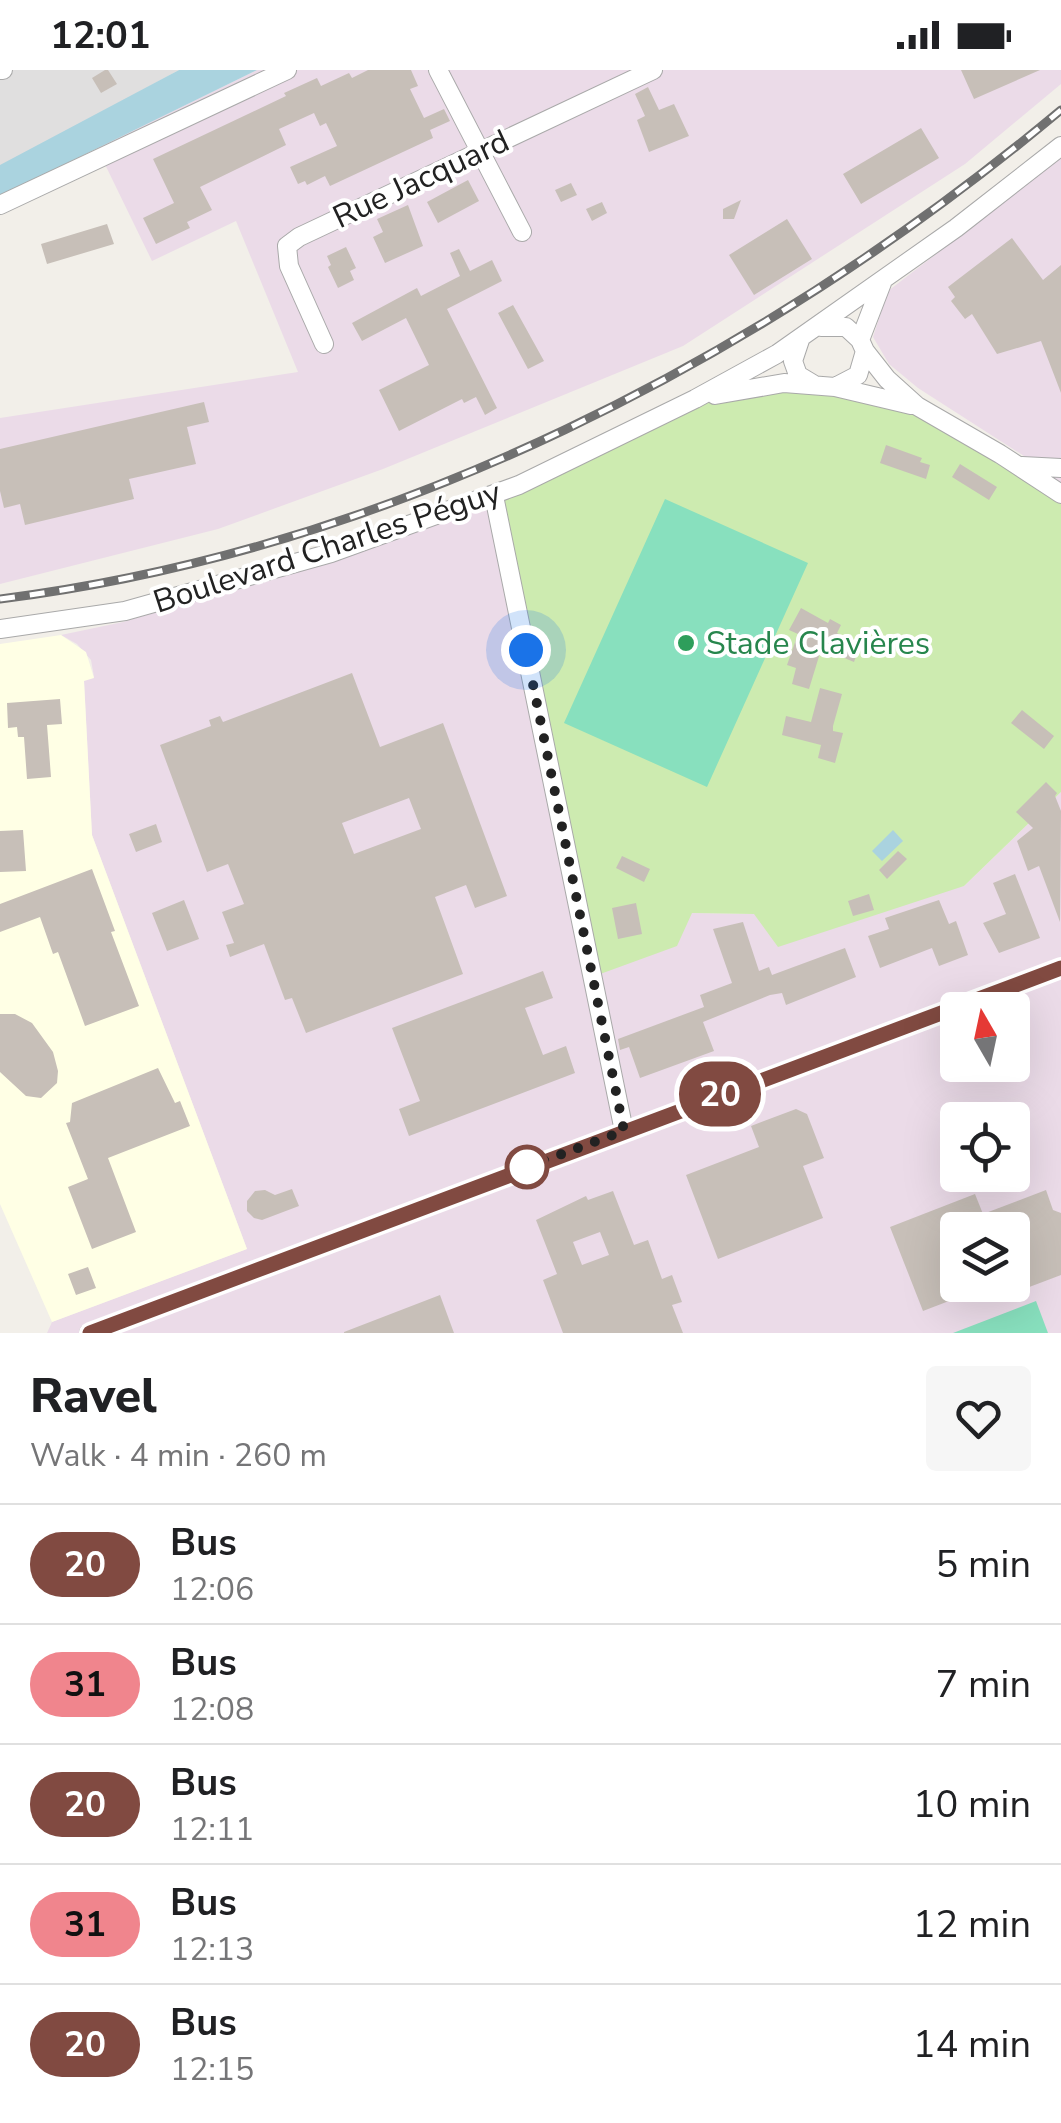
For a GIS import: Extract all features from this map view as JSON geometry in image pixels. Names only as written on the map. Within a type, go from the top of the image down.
[{"type":"street","points":[[0,206],[287,70]]},
{"type":"street","points":[[438,70],[522,232]]},
{"type":"street","name":"Rue Jacquard","points":[[324,344],[289,266],[288,246],[298,237],[653,70]]},
{"type":"street","points":[[884,278],[858,375],[825,386],[798,375],[793,360],[800,340],[884,278],[956,228],[1061,146]]},
{"type":"street","points":[[819,327],[846,326],[887,379],[917,406],[1061,494]]},
{"type":"street","name":"Boulevard Charles Péguy","points":[[0,629],[125,612],[330,553],[494,496],[695,399],[800,340]]},
{"type":"street","name":"Boulevard Charles Péguy","points":[[695,399],[772,384],[825,386],[917,406]]},
{"type":"street","points":[[1018,466],[1061,468]]},
{"type":"street","points":[[494,496],[624,1131]]},
{"type":"street","points":[[89,1333],[1061,968]]},
{"type":"shaded area","points":[[0,70],[179,70],[3,166]]},
{"type":"shaded area","points":[[257,70],[1061,70],[1061,84],[965,164],[683,346],[383,469],[218,529],[0,584],[0,418],[298,372],[236,221],[152,261],[97,148]]},
{"type":"shaded area","points":[[1061,158],[1061,486],[1024,456],[918,388],[889,364],[873,337],[888,291]]},
{"type":"shaded area","points":[[494,496],[692,913],[754,914],[964,886],[1061,792],[1061,1333],[47,1333],[52,1322],[247,1249],[92,835],[84,680],[94,677],[91,660],[77,644],[61,635],[123,622],[241,587]]},
{"type":"shaded area","points":[[61,635],[86,652],[94,678],[84,681],[92,835],[247,1249],[52,1322],[0,1204],[0,644]]},
{"type":"green space","points":[[759,386],[917,406],[1061,497],[1061,792],[964,886],[778,947],[754,914],[692,913],[677,946],[592,977],[494,496],[695,399]]},
{"type":"green space","name":"Stade Clavières","points":[[665,499],[808,563],[707,787],[564,723]]},
{"type":"green space","points":[[1036,1301],[1048,1333],[953,1333]]},
{"type":"water","points":[[179,70],[257,70],[0,196],[0,165]]},
{"type":"water","points":[[893,830],[903,841],[882,861],[872,851]]},
{"type":"building","points":[[105,70],[117,84],[101,93],[92,78]]},
{"type":"building","points":[[368,70],[411,70],[418,86],[410,89],[424,118],[444,109],[450,121],[430,130],[433,138],[330,186],[325,176],[307,185],[305,181],[298,184],[290,167],[337,146],[326,123],[320,126],[314,113],[279,129],[286,145],[200,187],[212,210],[187,222],[190,228],[156,244],[143,218],[174,203],[153,159],[317,78],[321,86],[349,73],[352,78]]},
{"type":"building","points":[[961,70],[1040,70],[974,99]]},
{"type":"building","points":[[648,87],[659,110],[674,104],[689,136],[649,152],[637,120],[645,116],[635,94]]},
{"type":"building","points":[[921,128],[939,158],[861,204],[843,174]]},
{"type":"building","points":[[468,180],[479,201],[438,223],[427,202]]},
{"type":"building","points":[[571,183],[577,195],[561,202],[555,190]]},
{"type":"building","points":[[741,200],[734,219],[723,219],[723,209]]},
{"type":"building","points":[[602,202],[607,213],[592,221],[586,209]]},
{"type":"building","points":[[408,205],[423,246],[385,263],[373,237],[383,232],[377,219]]},
{"type":"building","points":[[787,219],[812,259],[754,295],[729,255]]},
{"type":"building","points":[[107,224],[114,244],[47,264],[41,244]]},
{"type":"building","points":[[1012,238],[1043,280],[1061,265],[1061,393],[1041,341],[997,354],[972,314],[965,319],[951,301],[955,297],[948,287]]},
{"type":"building","points":[[346,247],[356,268],[350,271],[354,280],[338,288],[327,256]]},
{"type":"building","points":[[459,249],[470,271],[492,260],[502,281],[447,309],[497,408],[485,415],[476,397],[464,403],[462,399],[399,431],[379,390],[429,365],[406,318],[362,341],[352,323],[417,288],[421,296],[460,276],[450,253]]},
{"type":"building","points":[[513,305],[544,361],[528,369],[498,313]]},
{"type":"building","points":[[204,402],[209,422],[187,427],[196,464],[129,479],[134,499],[25,525],[20,504],[4,508],[0,449]]},
{"type":"building","points":[[886,445],[922,458],[920,462],[930,465],[926,479],[880,463]]},
{"type":"building","points":[[960,464],[997,487],[989,500],[952,477]]},
{"type":"building","points":[[801,608],[828,623],[830,619],[841,625],[837,633],[860,645],[854,662],[825,650],[824,655],[820,653],[809,689],[792,684],[796,668],[787,665],[798,634],[789,630]]},
{"type":"building","points":[[352,673],[380,747],[443,723],[507,896],[475,908],[466,885],[435,897],[463,974],[306,1033],[292,998],[285,1000],[264,944],[230,957],[226,945],[234,943],[222,912],[244,904],[228,864],[207,872],[160,745],[211,726],[209,720],[220,716],[223,722]],"holes":[[[409,798],[421,829],[354,854],[342,823]]]},
{"type":"building","points":[[820,688],[842,694],[833,726],[833,731],[843,733],[835,763],[818,758],[821,745],[782,735],[786,716],[811,722]]},
{"type":"building","points":[[60,699],[62,724],[47,725],[51,777],[27,779],[24,737],[18,737],[17,727],[8,728],[7,703]]},
{"type":"building","points":[[1022,710],[1054,736],[1044,749],[1011,723]]},
{"type":"building","points":[[1046,782],[1057,793],[1061,811],[1060,922],[1039,866],[1028,871],[1017,841],[1033,828],[1016,812]]},
{"type":"building","points":[[156,824],[162,842],[136,852],[129,834]]},
{"type":"building","points":[[23,830],[26,871],[0,872],[0,831]]},
{"type":"building","points":[[898,851],[907,859],[887,879],[879,870]]},
{"type":"building","points":[[622,856],[650,869],[644,882],[616,868]]},
{"type":"building","points":[[92,869],[139,1006],[85,1026],[58,952],[53,954],[40,917],[0,932],[0,904]]},
{"type":"building","points":[[1015,874],[1040,938],[999,953],[983,923],[1006,914],[993,883]]},
{"type":"building","points":[[869,894],[874,910],[853,916],[848,901]]},
{"type":"building","points":[[184,900],[199,939],[167,951],[152,913]]},
{"type":"building","points":[[939,900],[949,924],[956,921],[968,955],[939,966],[932,948],[880,968],[868,936],[889,929],[885,918]]},
{"type":"building","points":[[636,903],[642,934],[618,939],[612,908]]},
{"type":"building","points":[[743,922],[759,971],[769,967],[772,975],[845,948],[856,977],[786,1005],[782,993],[770,995],[703,1022],[714,1051],[640,1078],[629,1047],[620,1050],[618,1039],[704,1007],[700,995],[732,983],[713,929]]},
{"type":"building","points":[[543,971],[553,998],[525,1008],[543,1055],[566,1046],[575,1073],[409,1136],[399,1109],[420,1101],[392,1028]]},
{"type":"building","points":[[0,1014],[15,1014],[32,1023],[53,1052],[57,1083],[41,1098],[26,1096],[0,1072]]},
{"type":"building","points":[[158,1068],[175,1103],[180,1101],[190,1126],[108,1158],[136,1232],[92,1249],[68,1187],[88,1179],[66,1123],[70,1122],[72,1103]]},
{"type":"building","points":[[796,1109],[807,1114],[824,1158],[803,1166],[823,1218],[718,1259],[686,1175],[759,1147],[751,1126]]},
{"type":"building","points":[[292,1189],[299,1206],[262,1220],[247,1211],[247,1201],[255,1191],[275,1195]]},
{"type":"building","points":[[1046,1190],[1053,1210],[1061,1213],[1061,1275],[1030,1287],[1030,1212],[988,1212]]},
{"type":"building","points":[[613,1191],[634,1245],[648,1240],[662,1279],[672,1275],[682,1302],[672,1305],[683,1333],[563,1333],[543,1280],[557,1274],[536,1220],[586,1196],[588,1200]],"holes":[[[600,1232],[609,1255],[582,1265],[573,1242]]]},
{"type":"building","points":[[975,1194],[982,1212],[940,1212],[940,1302],[946,1302],[923,1311],[890,1227]]},
{"type":"building","points":[[88,1267],[96,1288],[76,1295],[68,1274]]},
{"type":"building","points":[[440,1295],[454,1333],[344,1333],[344,1332]]},
{"type":"railway","points":[[0,599],[146,574],[289,537],[428,489],[565,430],[697,362],[824,285],[945,201],[1061,110]]},
{"type":"bus line","name":"20","points":[[90,1333],[1061,968]]},
{"type":"place","name":"Stade Clavières","points":[[686,643]]},
{"type":"route","points":[[526,650],[624,1131],[527,1167]]}]
